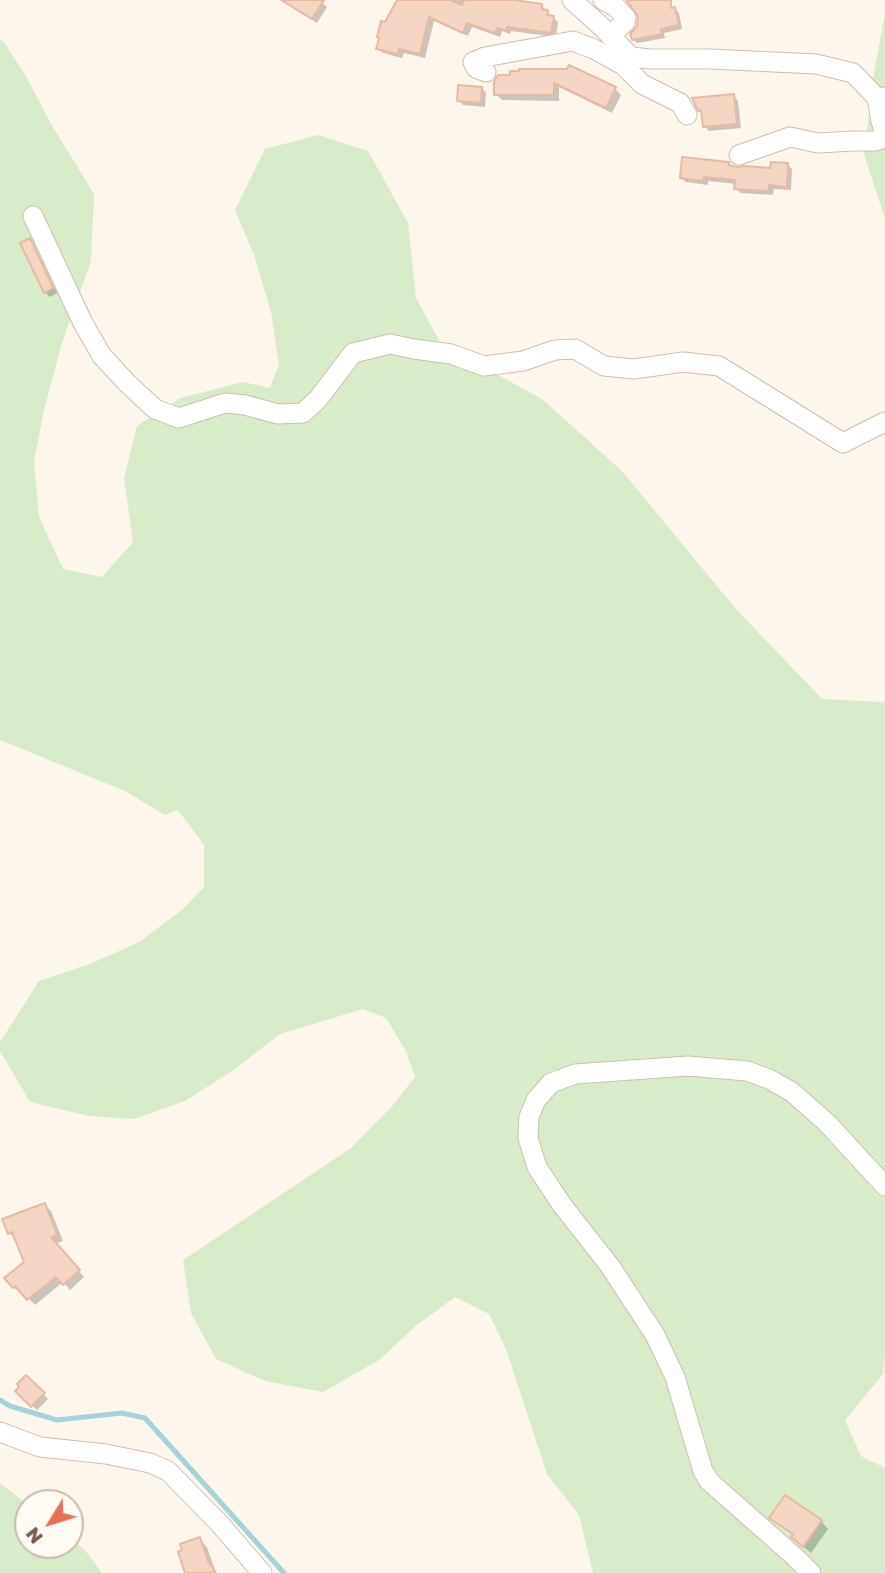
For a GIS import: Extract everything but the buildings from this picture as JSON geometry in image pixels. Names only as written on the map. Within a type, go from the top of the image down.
[{"type":"street","points":[[572,0],[610,36],[642,84],[680,103],[687,114]]},
{"type":"street","points":[[603,0],[615,6],[626,18],[610,36]]},
{"type":"street","points":[[486,72],[476,68],[473,62],[485,57],[573,41],[627,61],[710,59],[816,64],[853,73],[881,97],[881,121],[885,134],[875,141],[818,143],[790,138],[739,155]]},
{"type":"street","points":[[33,216],[83,323],[102,356],[155,410],[178,418],[226,404],[245,405],[278,414],[303,413],[318,399],[353,353],[390,344],[451,354],[484,366],[523,361],[555,350],[575,349],[604,366],[634,369],[683,362],[719,366],[843,443],[885,422]]},
{"type":"street","points":[[811,1573],[709,1481],[703,1471],[675,1377],[655,1335],[610,1266],[562,1205],[537,1167],[528,1138],[529,1117],[536,1100],[551,1083],[575,1074],[688,1066],[747,1071],[792,1092],[827,1123],[885,1186]]},
{"type":"street","points":[[0,1432],[40,1447],[106,1454],[150,1463],[168,1471],[211,1514],[262,1573]]},
{"type":"green space","points":[[885,12],[885,219],[864,154]]},
{"type":"green space","points":[[0,40],[4,42],[27,78],[51,124],[94,194],[91,261],[62,343],[34,461],[39,517],[63,569],[102,577],[133,542],[124,479],[137,426],[180,398],[243,382],[270,388],[279,365],[271,312],[254,255],[235,210],[265,149],[318,135],[368,151],[408,223],[416,298],[441,344],[542,399],[622,471],[735,608],[822,699],[885,701],[885,1355],[883,1374],[845,1420],[861,1456],[885,1468],[885,1573],[593,1573],[579,1515],[547,1474],[506,1349],[489,1314],[455,1297],[417,1325],[379,1360],[323,1392],[265,1381],[216,1359],[191,1313],[183,1260],[351,1148],[393,1105],[415,1077],[406,1051],[386,1018],[363,1009],[280,1034],[232,1071],[185,1101],[134,1119],[89,1116],[30,1102],[0,1051],[0,1042],[39,981],[90,964],[139,942],[183,909],[204,887],[204,845],[178,810],[165,815],[125,791],[0,740]]},
{"type":"green space","points":[[0,1483],[14,1494],[14,1559],[84,1559],[84,1549],[102,1573],[0,1573]]},
{"type":"waterway","points":[[0,1400],[10,1406],[57,1420],[122,1413],[145,1418],[284,1573]]}]
